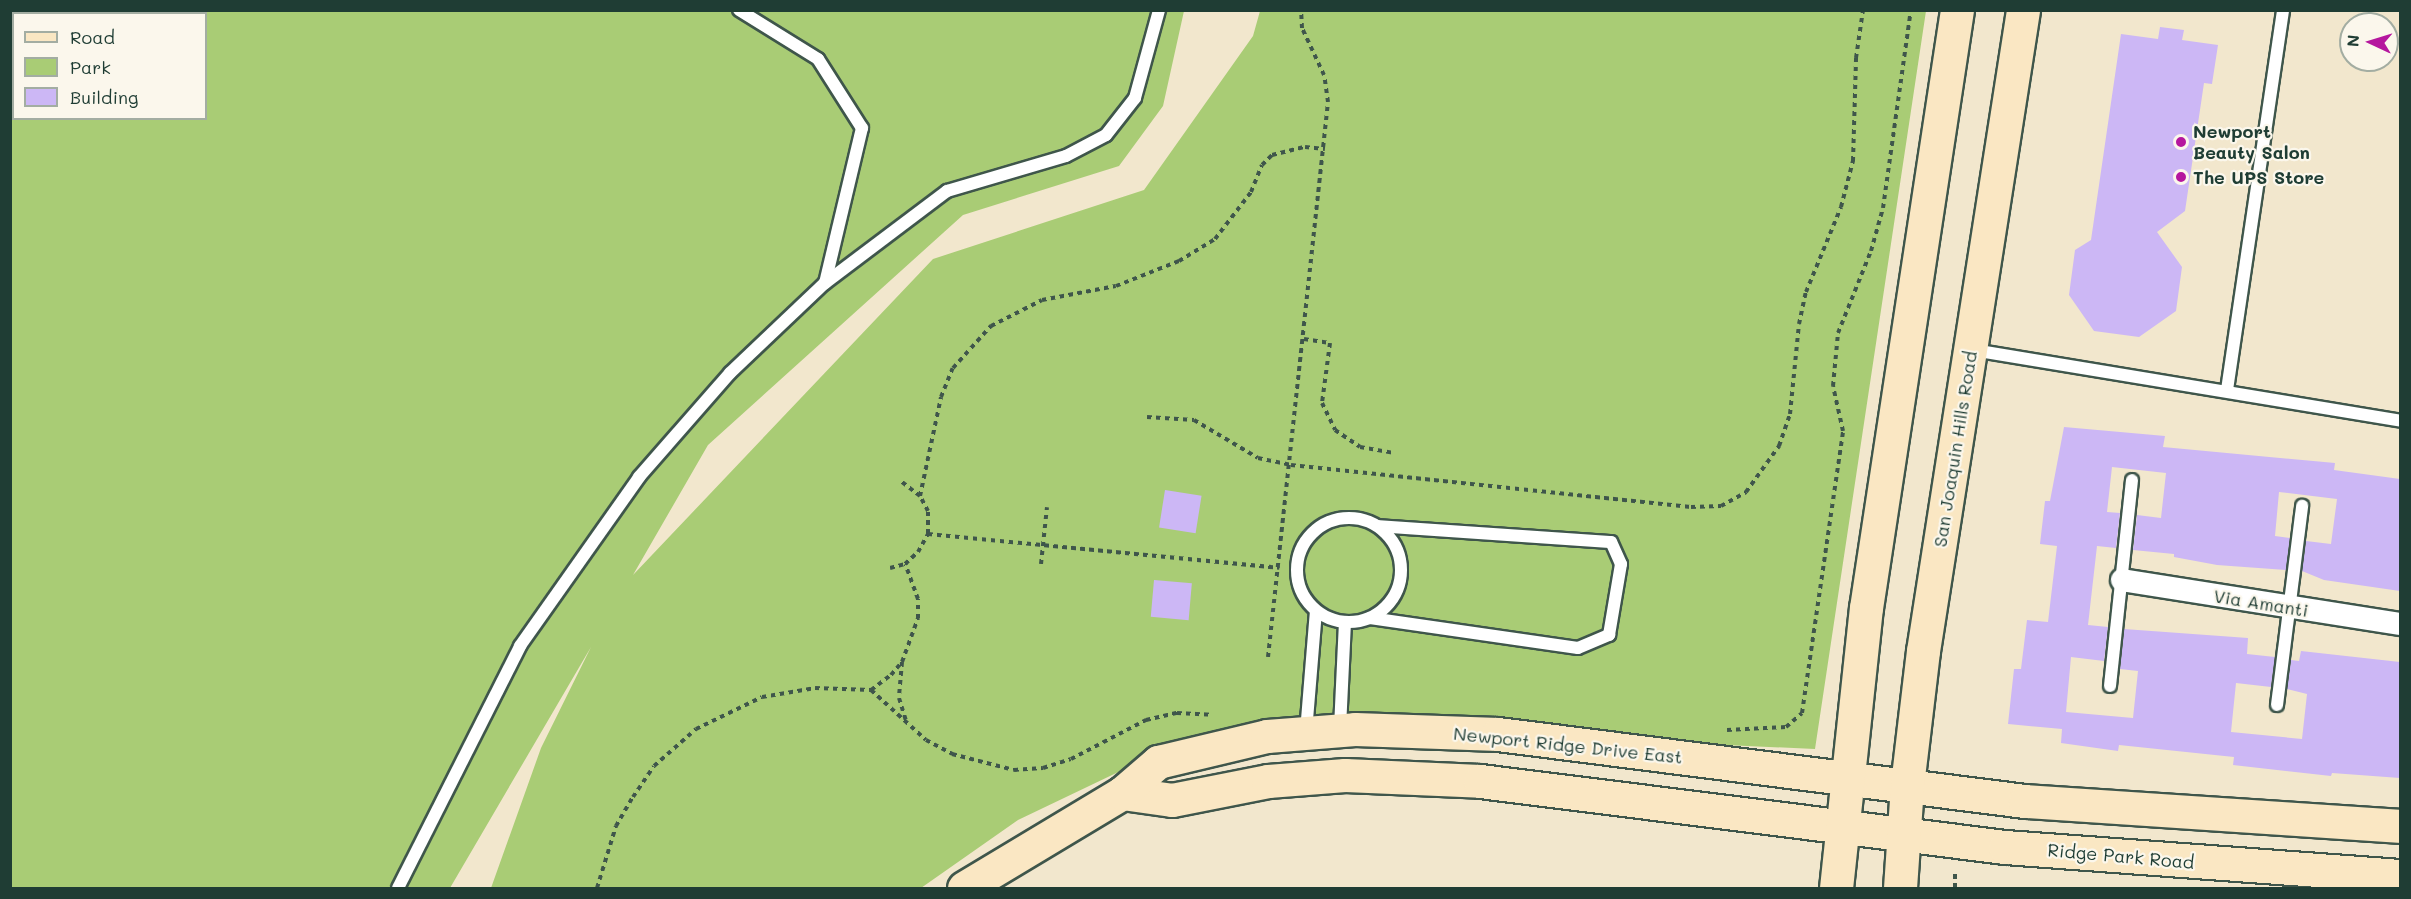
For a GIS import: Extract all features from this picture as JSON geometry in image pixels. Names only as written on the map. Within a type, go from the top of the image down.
[{"type":"street","points":[[1836,888],[1866,608],[1957,10]]},
{"type":"street","name":"San Joaquin Hills Road","points":[[1900,888],[1907,785],[1923,651],[2023,10]]},
{"type":"street","name":"Via Amanti","points":[[2122,580],[2400,624]]},
{"type":"street","name":"Newport Ridge Drive East","points":[[964,888],[1122,793],[1158,762],[1267,736],[1340,730],[1498,734],[1849,777]]},
{"type":"street","points":[[1122,793],[1172,800],[1268,781],[1345,775],[1431,778],[1480,781],[1843,825]]},
{"type":"street","points":[[1849,777],[2025,801],[2400,826]]},
{"type":"street","name":"Ridge Park Road","points":[[1843,825],[2005,847],[2400,876]]},
{"type":"lane","points":[[739,10],[818,59],[862,128],[825,283]]},
{"type":"lane","points":[[398,888],[520,646],[639,477],[730,373],[825,283],[946,191],[1066,156],[1107,135],[1135,98],[1159,10]]},
{"type":"lane","points":[[2227,390],[2283,10]]},
{"type":"lane","points":[[1971,350],[2227,390],[2400,421]]},
{"type":"lane","points":[[2110,686],[2132,480]]},
{"type":"lane","points":[[2277,705],[2302,506]]},
{"type":"lane","points":[[1340,517],[1360,518],[1379,526],[1611,542],[1621,564],[1609,635],[1578,648],[1370,618],[1345,622],[1316,611],[1303,595],[1296,576],[1298,556],[1307,538],[1322,524],[1340,517]]},
{"type":"lane","points":[[1370,618],[1388,605],[1399,586],[1401,564],[1394,543],[1379,526]]},
{"type":"lane","points":[[1306,732],[1316,611]]},
{"type":"lane","points":[[1340,730],[1345,622]]},
{"type":"path","points":[[1269,657],[1329,102],[1324,75],[1310,49],[1301,10]]},
{"type":"path","points":[[1147,417],[1194,420],[1258,458],[1291,465],[1691,507],[1721,506],[1746,492],[1779,446],[1790,414],[1794,356],[1806,292],[1841,207],[1853,161],[1856,58],[1863,10]]},
{"type":"path","points":[[1786,727],[1802,713],[1843,431],[1833,387],[1838,333],[1871,251],[1883,208],[1911,10]]},
{"type":"path","points":[[920,496],[941,397],[952,368],[984,332],[1016,310],[1042,300],[1116,286],[1179,261],[1215,239],[1251,192],[1262,165],[1272,155],[1305,147],[1325,149]]},
{"type":"path","points":[[1304,339],[1330,343],[1322,403],[1335,430],[1360,447],[1394,453]]},
{"type":"path","points":[[890,568],[905,564],[918,552],[928,534],[928,512],[920,496],[902,482]]},
{"type":"path","points":[[1041,564],[1047,507]]},
{"type":"path","points":[[928,534],[1278,568]]},
{"type":"path","points":[[905,564],[918,599],[918,618],[902,662],[898,698],[906,722]]},
{"type":"path","points":[[597,888],[616,826],[633,797],[654,766],[696,729],[762,697],[815,688],[871,690],[902,662]]},
{"type":"green space","points":[[10,11],[1184,11],[1163,106],[1119,166],[963,215],[708,445],[633,575],[933,259],[1144,190],[1253,36],[1260,11],[1926,11],[1815,749],[1298,726],[1133,765],[1018,820],[921,888],[491,888],[541,748],[591,647],[450,888],[11,888]]},
{"type":"building","points":[[2160,27],[2184,30],[2182,40],[2218,45],[2212,84],[2204,83],[2185,211],[2157,232],[2182,267],[2176,311],[2139,337],[2094,331],[2069,295],[2075,250],[2091,240],[2121,34],[2158,39]]},
{"type":"building","points":[[2064,427],[2165,436],[2163,447],[2335,463],[2334,470],[2400,479],[2400,591],[2324,580],[2302,571],[2306,541],[2331,544],[2337,499],[2279,492],[2275,536],[2290,538],[2286,570],[2217,565],[2174,557],[2174,554],[2133,550],[2137,515],[2161,518],[2166,473],[2112,467],[2107,512],[2120,513],[2116,548],[2097,546],[2088,625],[2108,627],[2104,661],[2071,657],[2066,712],[2133,718],[2138,671],[2120,669],[2124,629],[2248,638],[2247,654],[2275,657],[2271,687],[2236,683],[2231,732],[2302,739],[2307,694],[2287,689],[2291,660],[2299,661],[2301,651],[2400,662],[2400,778],[2332,773],[2331,776],[2233,765],[2234,757],[2119,745],[2118,751],[2061,743],[2062,729],[2008,724],[2014,669],[2021,669],[2027,620],[2048,622],[2057,546],[2040,544],[2045,501],[2050,501]]},
{"type":"building","points":[[1165,490],[1202,496],[1196,533],[1159,528]]},
{"type":"building","points":[[1154,580],[1192,583],[1189,620],[1151,617]]},
{"type":"place","name":"Newport Beauty Salon","points":[[2181,142]]},
{"type":"place","name":"The UPS Store","points":[[2181,177]]}]
